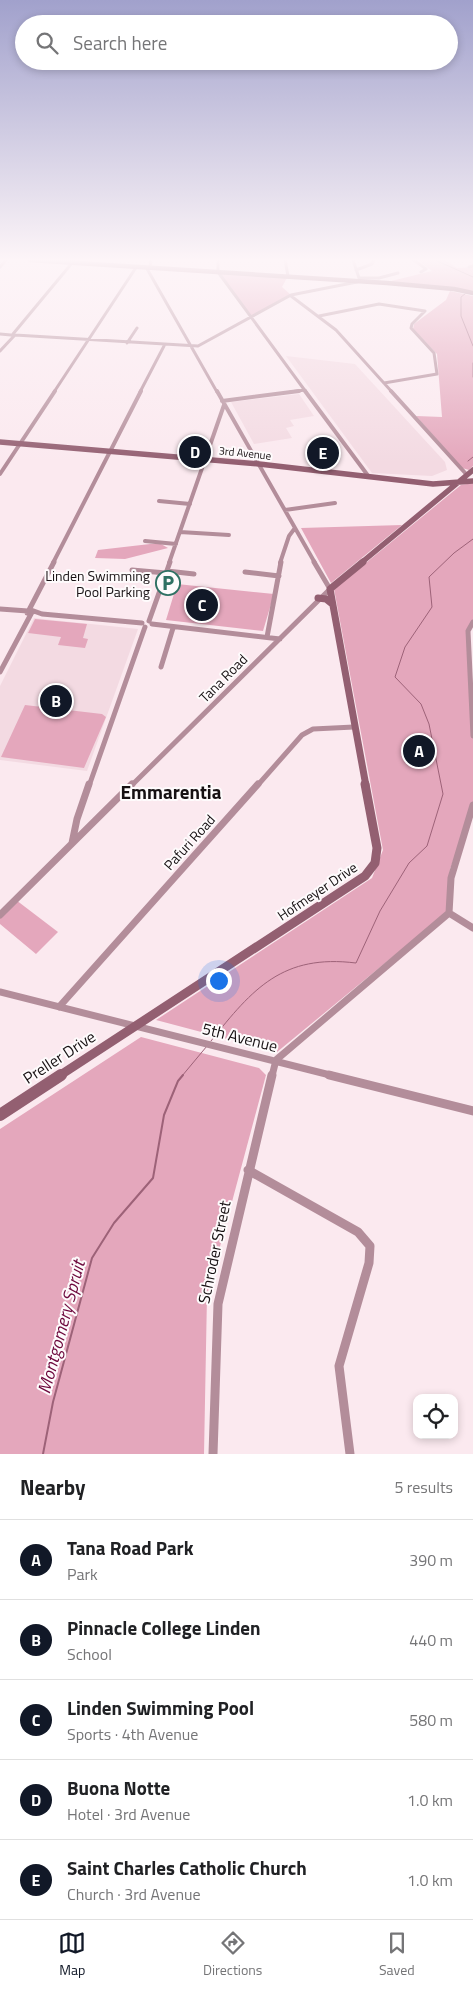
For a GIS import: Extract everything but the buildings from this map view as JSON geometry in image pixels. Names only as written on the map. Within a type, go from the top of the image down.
[{"type":"main road","name":"3rd Avenue","points":[[0,442],[259,464],[433,484],[473,481]]},
{"type":"main road","name":"Tana Road","points":[[330,589],[473,470]]},
{"type":"main road","points":[[433,484],[441,487],[445,494],[473,481],[467,475]]},
{"type":"main road","name":"Hofmeyer Drive","points":[[137,1026],[365,876],[373,868],[377,848],[331,603],[330,589]]},
{"type":"main road","points":[[318,598],[326,599],[331,603]]},
{"type":"main road","name":"Preller Drive","points":[[0,1115],[137,1026]]},
{"type":"street","points":[[0,351],[19,328]]},
{"type":"street","points":[[0,474],[96,328]]},
{"type":"street","points":[[128,343],[137,328]]},
{"type":"street","points":[[181,328],[330,589]]},
{"type":"street","points":[[2,334],[193,349],[233,328]]},
{"type":"street","points":[[260,328],[369,477]]},
{"type":"street","points":[[333,328],[467,475]]},
{"type":"street","points":[[384,383],[436,374],[434,353],[411,328]]},
{"type":"street","points":[[0,672],[164,346]]},
{"type":"street","points":[[223,403],[306,390]]},
{"type":"street","points":[[151,623],[166,572],[206,459],[223,403]]},
{"type":"street","points":[[160,501],[190,504]]},
{"type":"street","points":[[285,510],[335,503]]},
{"type":"street","points":[[268,637],[288,537],[295,528]]},
{"type":"street","points":[[180,532],[229,535]]},
{"type":"street","points":[[145,541],[176,544]]},
{"type":"street","points":[[132,570],[194,574]]},
{"type":"street","points":[[245,572],[279,576]]},
{"type":"street","name":"Tana Road","points":[[0,915],[280,638],[318,598],[330,589]]},
{"type":"street","points":[[0,609],[144,625],[151,623],[173,628],[280,638]]},
{"type":"street","points":[[473,622],[468,630],[473,736]]},
{"type":"street","points":[[72,844],[77,819],[144,625]]},
{"type":"street","points":[[161,667],[173,628]]},
{"type":"street","name":"Pafuri Road","points":[[59,1007],[302,735],[313,729],[354,727]]},
{"type":"street","points":[[276,1060],[449,913],[450,878],[473,805]]},
{"type":"street","points":[[449,913],[473,928]]},
{"type":"street","name":"5th Avenue","points":[[0,992],[473,1110]]},
{"type":"street","name":"Schroder Street","points":[[213,1454],[217,1310],[248,1170],[276,1060]]},
{"type":"street","points":[[248,1170],[358,1232],[370,1246],[369,1263],[339,1366],[350,1454]]},
{"type":"shaded area","points":[[473,328],[473,466],[469,470],[462,468],[416,416],[442,417],[437,354],[413,329]]},
{"type":"shaded area","points":[[286,356],[355,364],[445,462],[447,470],[432,476],[372,473]]},
{"type":"shaded area","points":[[299,394],[314,416],[290,420],[294,426],[286,428],[292,438],[254,444],[231,402]]},
{"type":"shaded area","points":[[473,483],[473,624],[469,630],[473,694],[473,808],[450,869],[447,912],[277,1052],[156,1020],[372,878],[383,850],[334,589],[461,485]]},
{"type":"shaded area","points":[[402,525],[331,583],[301,528]]},
{"type":"shaded area","points":[[161,544],[168,548],[125,559],[95,558],[98,550]]},
{"type":"shaded area","points":[[177,584],[274,594],[263,631],[166,620]]},
{"type":"shaded area","points":[[34,618],[138,629],[87,771],[0,760],[0,686]]},
{"type":"shaded area","points":[[35,619],[87,624],[83,638],[88,639],[85,648],[58,645],[61,637],[28,633]]},
{"type":"shaded area","points":[[25,705],[102,714],[106,717],[84,768],[1,757]]},
{"type":"shaded area","points":[[16,900],[58,932],[36,954],[0,924],[0,916]]},
{"type":"shaded area","points":[[141,1037],[259,1068],[266,1075],[207,1295],[204,1454],[0,1454],[0,1129]]},
{"type":"waterway","points":[[466,328],[473,346]]},
{"type":"waterway","points":[[473,363],[473,377]]},
{"type":"waterway","points":[[468,461],[473,457]]},
{"type":"waterway","name":"Montgomery Spruit","points":[[211,1041],[241,1005],[272,979],[289,970],[308,964],[331,962],[356,963],[380,911],[409,863],[427,846],[443,794],[429,724],[421,704],[395,677],[405,647],[432,607],[429,577],[454,553],[473,539]]},
{"type":"waterway","name":"Montgomery Spruit","points":[[182,1076],[207,1046]]},
{"type":"waterway","name":"Montgomery Spruit","points":[[43,1454],[53,1402],[92,1258],[114,1223],[153,1178],[164,1115],[178,1081],[183,1075]]},
{"type":"place","name":"Buona Notte","points":[[195,452]]},
{"type":"place","name":"Saint Charles Catholic Church","points":[[323,453]]},
{"type":"place","name":"Linden Swimming Pool Parking","points":[[168,583]]},
{"type":"place","name":"Linden Swimming Pool","points":[[202,605]]},
{"type":"place","name":"Pinnacle College Linden","points":[[56,701]]},
{"type":"place","name":"Tana Road Park","points":[[419,751]]},
{"type":"district","name":"Emmarentia","points":[[171,791]]}]
